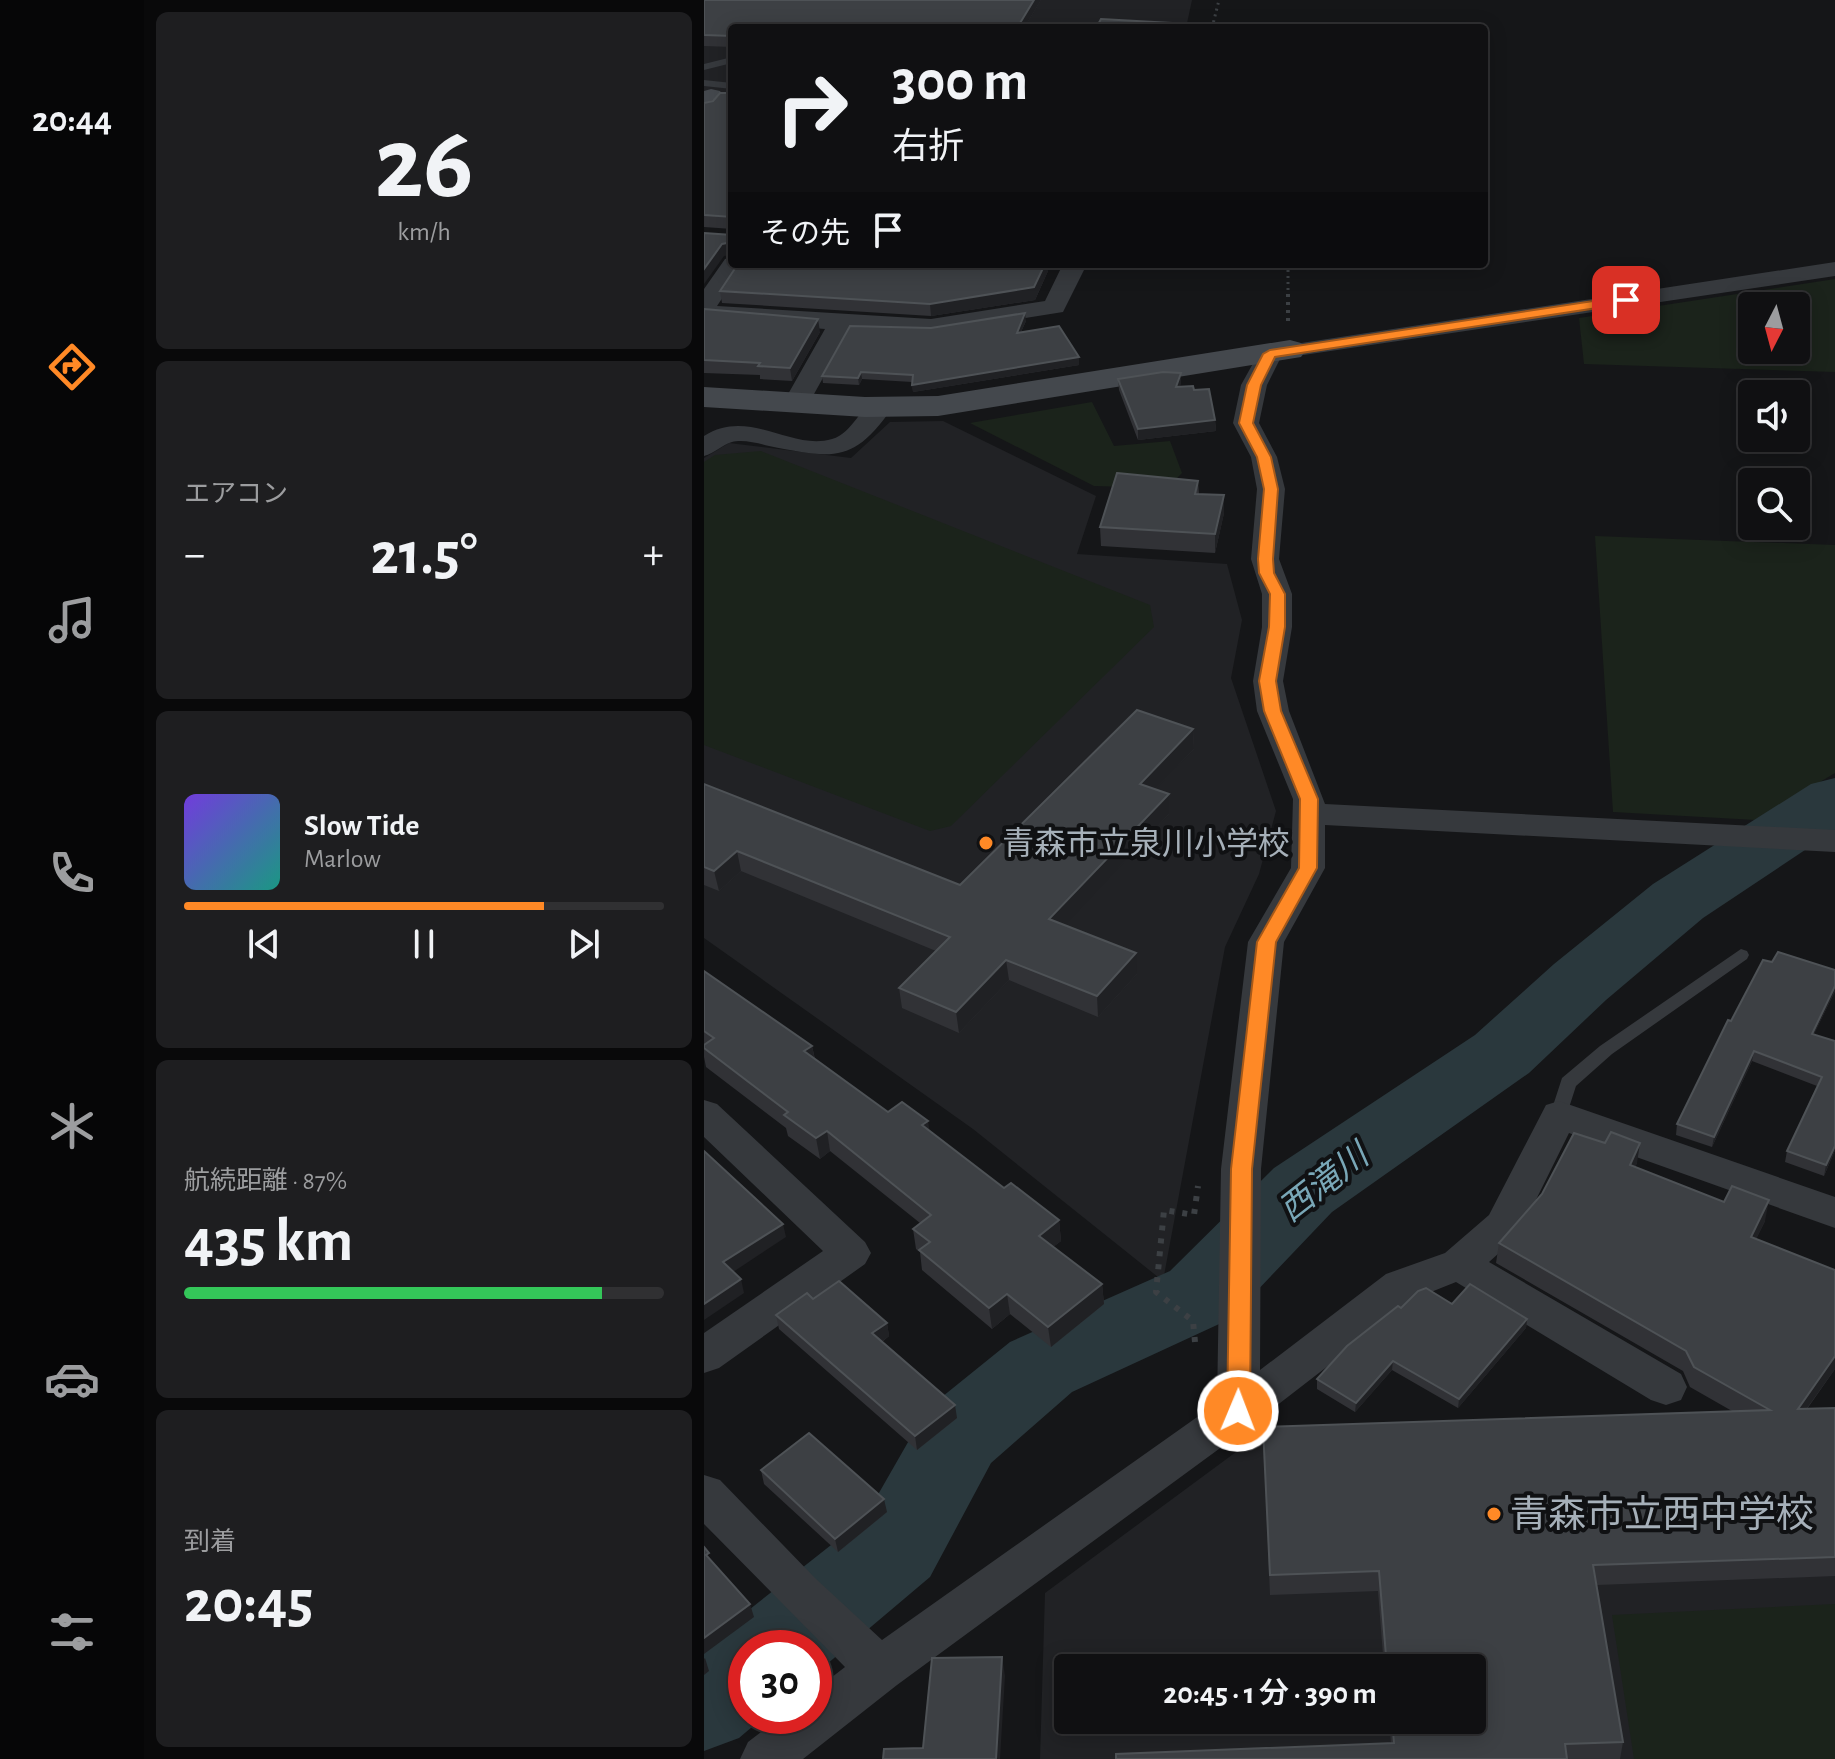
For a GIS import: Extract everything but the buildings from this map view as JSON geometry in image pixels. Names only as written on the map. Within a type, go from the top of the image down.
[{"type":"street","points":[[730,268],[704,309],[841,323],[931,326],[1045,310],[1057,304],[1073,268]]},
{"type":"street","points":[[704,397],[879,408],[965,403],[1280,352],[1835,269]]},
{"type":"street","points":[[796,403],[841,323]]},
{"type":"street","points":[[1238,1411],[1241,1169],[1266,942],[1308,868],[1311,814],[1309,799],[1273,711],[1268,681],[1277,627],[1277,594],[1267,573],[1265,559],[1271,489],[1264,457],[1246,423],[1251,394],[1280,352]]},
{"type":"street","points":[[704,448],[729,433],[841,448],[858,438],[879,408]]},
{"type":"street","points":[[1311,814],[1825,840]]},
{"type":"street","points":[[704,1114],[851,1253],[704,1356]]},
{"type":"street","points":[[765,1759],[880,1669],[1238,1411],[1401,1286],[1459,1264],[1504,1225],[1559,1115],[1835,1213]]},
{"type":"street","points":[[1459,1264],[1666,1387]]},
{"type":"street","points":[[704,1494],[814,1607],[880,1669]]},
{"type":"lane","points":[[704,67],[728,61]]},
{"type":"lane","points":[[1559,1115],[1568,1083],[1606,1050],[1741,955]]},
{"type":"path","points":[[1213,24],[1219,0]]},
{"type":"path","points":[[1280,352],[1288,268]]},
{"type":"path","points":[[1156,1292],[1193,1321]]},
{"type":"shaded area","points":[[704,0],[1192,0],[1187,24],[728,24],[728,99],[704,96]]},
{"type":"shaded area","points":[[1835,279],[1835,372],[1584,364],[1579,318],[1738,294],[1738,364],[1810,364],[1810,292],[1750,292]]},
{"type":"shaded area","points":[[1092,402],[1114,446],[1170,441],[1182,473],[1176,479],[1129,487],[1094,486],[970,423]]},
{"type":"shaded area","name":"青森市立泉川小学校","points":[[943,421],[1096,496],[1077,554],[1227,564],[1242,620],[1231,678],[1276,811],[1259,874],[1225,947],[1163,1281],[973,1129],[704,938],[704,458],[729,443],[851,458],[890,422]]},
{"type":"shaded area","points":[[761,451],[1150,605],[1154,627],[951,826],[930,831],[704,745],[704,462],[715,455]]},
{"type":"shaded area","points":[[1595,536],[1835,545],[1835,773],[1756,820],[1613,812]]},
{"type":"shaded area","name":"青森市立西中学校","points":[[1835,1416],[1835,1759],[1040,1759],[1045,1593],[1259,1435]]},
{"type":"shaded area","points":[[1835,1604],[1835,1759],[1634,1759],[1612,1615]]},
{"type":"waterway","name":"西滝川","points":[[796,1630],[897,1548],[959,1436],[1041,1367],[1200,1295],[1303,1190],[1502,1054],[1580,982],[1678,901],[1835,799]]},
{"type":"waterway","name":"西滝川","points":[[704,1705],[728,1686]]},
{"type":"place","name":"青森市立泉川小学校","points":[[986,843]]},
{"type":"place","name":"青森市立西中学校","points":[[1494,1514]]},
{"type":"route","points":[[1238,1411],[1241,1169],[1266,942],[1308,868],[1311,814],[1309,799],[1292,764],[1273,711],[1268,681],[1277,627],[1277,594],[1267,573],[1265,559],[1271,523],[1271,489],[1264,457],[1246,423],[1248,402],[1270,354],[1626,300]]}]
